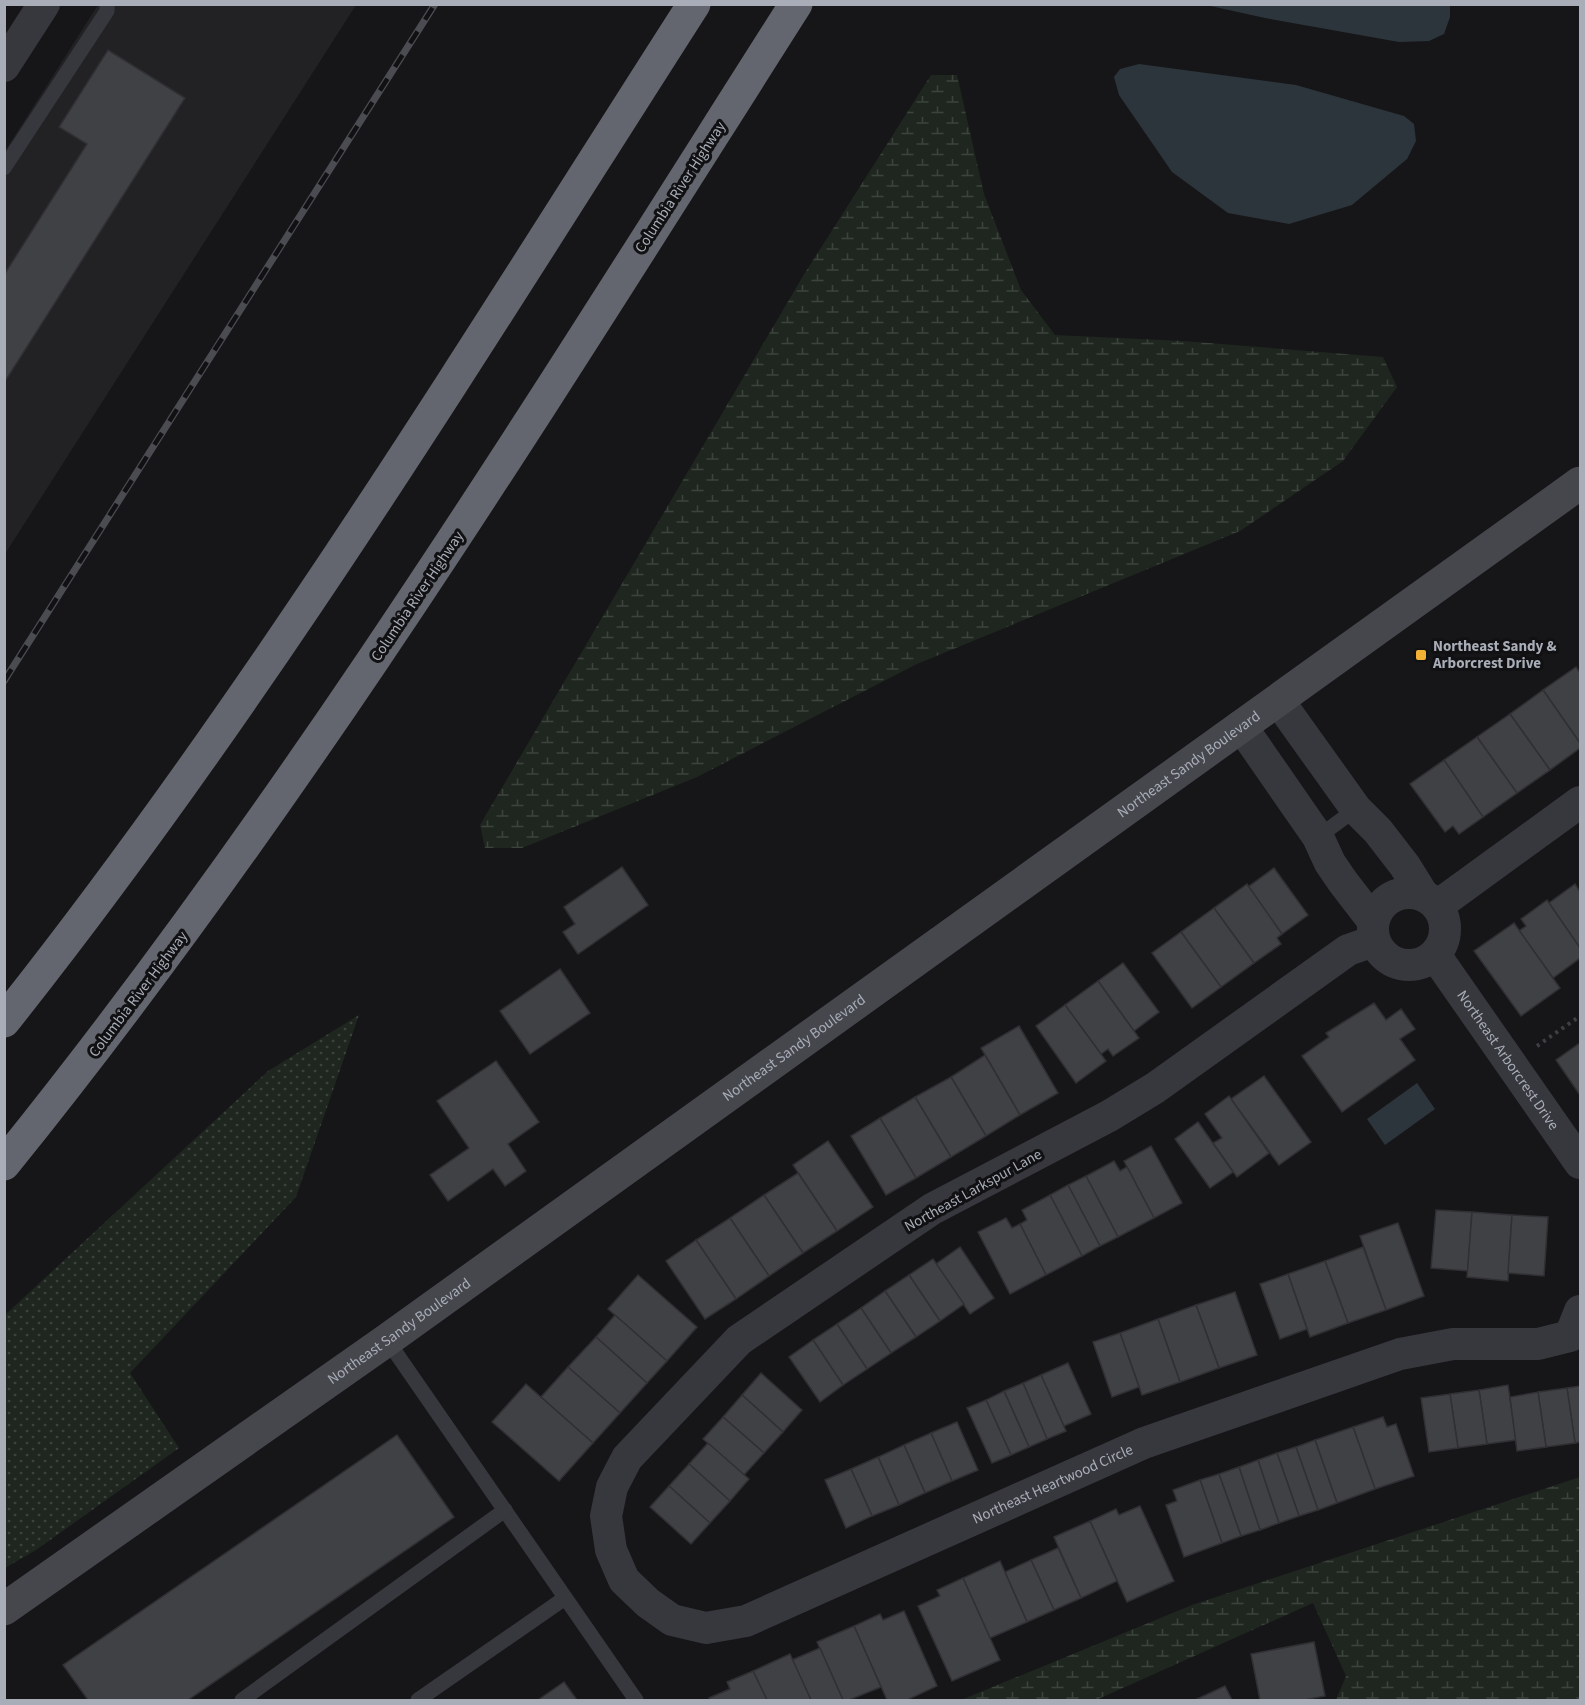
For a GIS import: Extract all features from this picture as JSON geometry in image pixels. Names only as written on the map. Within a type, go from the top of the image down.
[{"type":"highway","points":[[4,1020],[100,898],[381,493],[694,4]]},
{"type":"highway","name":"Columbia River Highway","points":[[4,1164],[175,946],[275,805],[487,491],[796,4]]},
{"type":"main road","name":"Northeast Sandy Boulevard","points":[[4,1609],[387,1340],[1581,483]]},
{"type":"street","points":[[4,66],[44,4]]},
{"type":"street","points":[[1241,726],[1318,837],[1330,863],[1374,931],[1380,952],[1400,965],[1413,966],[1424,963],[1441,947],[1446,926],[1430,900],[1378,831],[1356,809],[1278,700]]},
{"type":"street","points":[[1430,900],[1581,802]]},
{"type":"street","points":[[1374,931],[1378,909],[1386,900],[1410,892],[1430,900]]},
{"type":"street","name":"Northeast Larkspur Lane","points":[[612,1487],[627,1458],[739,1340],[932,1209],[1137,1099],[1374,931]]},
{"type":"street","name":"Northeast Arborcrest Drive","points":[[1435,955],[1581,1163]]},
{"type":"street","name":"Northeast Heartwood Circle","points":[[612,1487],[606,1516],[611,1550],[624,1580],[648,1603],[672,1620],[706,1628],[746,1621],[1144,1443],[1400,1354],[1453,1344],[1538,1344],[1570,1336],[1581,1311]]},
{"type":"lane","points":[[4,168],[106,11],[107,4]]},
{"type":"lane","points":[[1318,837],[1356,809]]},
{"type":"lane","points":[[387,1340],[636,1701]]},
{"type":"lane","points":[[242,1701],[505,1510]]},
{"type":"lane","points":[[418,1701],[565,1599]]},
{"type":"path","points":[[1511,1065],[1581,1016]]},
{"type":"shaded area","points":[[98,5],[356,5],[5,554],[5,151]]},
{"type":"shaded area","points":[[1206,5],[1450,5],[1450,17],[1444,34],[1429,41],[1399,42]]},
{"type":"shaded area","points":[[1139,64],[1296,85],[1404,116],[1414,124],[1416,141],[1407,159],[1352,205],[1289,224],[1228,213],[1172,172],[1119,95],[1114,77],[1120,69]]},
{"type":"shaded area","points":[[1417,1083],[1435,1109],[1385,1145],[1367,1119]]},
{"type":"green space","points":[[931,75],[957,75],[984,194],[1021,290],[1055,335],[1183,341],[1383,357],[1397,387],[1343,461],[1240,531],[917,664],[697,777],[522,848],[485,848],[480,825],[803,276]]},
{"type":"green space","points":[[359,1015],[296,1197],[130,1373],[179,1448],[36,1550],[5,1568],[5,1315],[268,1071]]},
{"type":"green space","points":[[1580,1477],[1580,1700],[1336,1700],[1346,1676],[1313,1603],[1096,1700],[961,1700],[1192,1605]]},
{"type":"building","points":[[108,50],[185,98],[4,383],[4,275],[87,144],[59,127]]},
{"type":"building","points":[[1576,667],[1580,673],[1580,743],[1543,690]]},
{"type":"building","points":[[1543,690],[1580,743],[1580,748],[1550,770],[1510,714]]},
{"type":"building","points":[[1510,714],[1550,770],[1517,793],[1477,737]]},
{"type":"building","points":[[1477,737],[1517,793],[1483,817],[1444,760]]},
{"type":"building","points":[[1444,760],[1483,817],[1459,834],[1453,826],[1445,832],[1410,784]]},
{"type":"building","points":[[622,867],[648,905],[578,954],[563,932],[575,924],[564,907]]},
{"type":"building","points":[[1274,868],[1308,915],[1282,934],[1248,887]]},
{"type":"building","points":[[1247,884],[1282,934],[1277,938],[1281,944],[1254,963],[1214,908]]},
{"type":"building","points":[[1575,884],[1580,892],[1580,948],[1549,903]]},
{"type":"building","points":[[1547,900],[1580,948],[1580,958],[1553,978],[1519,931],[1526,926],[1521,919]]},
{"type":"building","points":[[1214,908],[1254,963],[1221,987],[1181,932]]},
{"type":"building","points":[[1514,923],[1560,988],[1521,1016],[1474,951]]},
{"type":"building","points":[[1181,932],[1221,987],[1192,1008],[1152,953]]},
{"type":"building","points":[[1123,963],[1159,1012],[1134,1031],[1098,981]]},
{"type":"building","points":[[560,969],[590,1013],[530,1054],[500,1011]]},
{"type":"building","points":[[1098,981],[1139,1038],[1113,1056],[1108,1049],[1101,1054],[1065,1005]]},
{"type":"building","points":[[1374,1003],[1386,1020],[1401,1009],[1415,1029],[1400,1039],[1415,1060],[1342,1112],[1302,1056],[1329,1037],[1326,1033]]},
{"type":"building","points":[[1065,1005],[1106,1061],[1076,1083],[1036,1026]]},
{"type":"building","points":[[1019,1026],[1058,1093],[1020,1115],[981,1048]]},
{"type":"building","points":[[1580,1043],[1580,1095],[1556,1060]]},
{"type":"building","points":[[985,1055],[1020,1115],[986,1136],[951,1077]]},
{"type":"building","points":[[496,1061],[539,1122],[508,1144],[526,1171],[505,1186],[493,1169],[448,1201],[430,1175],[469,1148],[437,1101]]},
{"type":"building","points":[[1264,1076],[1311,1142],[1279,1165],[1231,1099]]},
{"type":"building","points":[[951,1077],[986,1136],[951,1157],[915,1097]]},
{"type":"building","points":[[1229,1096],[1269,1153],[1237,1177],[1213,1143],[1222,1138],[1205,1114]]},
{"type":"building","points":[[915,1097],[951,1157],[916,1178],[880,1118]]},
{"type":"building","points":[[880,1118],[916,1178],[886,1195],[851,1136]]},
{"type":"building","points":[[1198,1122],[1233,1172],[1210,1188],[1175,1139]]},
{"type":"building","points":[[828,1141],[873,1207],[837,1231],[793,1165]]},
{"type":"building","points":[[1151,1146],[1182,1203],[1154,1218],[1124,1161]]},
{"type":"building","points":[[1114,1161],[1120,1171],[1127,1167],[1154,1218],[1118,1237],[1086,1176]]},
{"type":"building","points":[[798,1173],[837,1231],[803,1253],[764,1195]]},
{"type":"building","points":[[1086,1176],[1118,1237],[1100,1246],[1068,1185]]},
{"type":"building","points":[[1068,1185],[1100,1246],[1082,1256],[1050,1195]]},
{"type":"building","points":[[764,1195],[803,1253],[769,1276],[730,1218]]},
{"type":"building","points":[[1050,1195],[1082,1256],[1046,1275],[1020,1224],[1027,1220],[1022,1210]]},
{"type":"building","points":[[1436,1210],[1472,1212],[1468,1271],[1431,1268]]},
{"type":"building","points":[[1472,1212],[1512,1215],[1508,1281],[1467,1277]]},
{"type":"building","points":[[1512,1215],[1548,1217],[1544,1276],[1508,1273]]},
{"type":"building","points":[[730,1218],[769,1276],[736,1299],[696,1240]]},
{"type":"building","points":[[1006,1218],[1012,1228],[1020,1224],[1046,1275],[1010,1294],[978,1232]]},
{"type":"building","points":[[1398,1223],[1424,1296],[1386,1310],[1360,1236]]},
{"type":"building","points":[[696,1240],[736,1299],[705,1319],[666,1261]]},
{"type":"building","points":[[960,1247],[994,1298],[970,1314],[936,1264]]},
{"type":"building","points":[[1363,1247],[1386,1310],[1348,1323],[1325,1261]]},
{"type":"building","points":[[933,1259],[964,1304],[940,1321],[909,1275]]},
{"type":"building","points":[[1325,1261],[1348,1323],[1310,1337],[1288,1274]]},
{"type":"building","points":[[1288,1274],[1307,1329],[1280,1339],[1260,1284]]},
{"type":"building","points":[[638,1275],[697,1327],[667,1361],[608,1309]]},
{"type":"building","points":[[909,1275],[940,1321],[916,1337],[885,1291]]},
{"type":"building","points":[[885,1291],[916,1337],[891,1353],[861,1308]]},
{"type":"building","points":[[1235,1292],[1257,1355],[1219,1368],[1196,1305]]},
{"type":"building","points":[[1196,1305],[1219,1368],[1180,1382],[1158,1319]]},
{"type":"building","points":[[861,1308],[891,1353],[867,1369],[837,1324]]},
{"type":"building","points":[[615,1315],[667,1361],[647,1383],[596,1337]]},
{"type":"building","points":[[1158,1319],[1180,1382],[1142,1395],[1120,1333]]},
{"type":"building","points":[[837,1324],[867,1369],[843,1385],[813,1340]]},
{"type":"building","points":[[1120,1333],[1139,1387],[1112,1397],[1093,1342]]},
{"type":"building","points":[[596,1337],[647,1383],[620,1413],[568,1367]]},
{"type":"building","points":[[813,1340],[843,1385],[820,1402],[789,1357]]},
{"type":"building","points":[[1068,1363],[1091,1414],[1064,1426],[1041,1375]]},
{"type":"building","points":[[568,1367],[620,1413],[593,1443],[541,1397]]},
{"type":"building","points":[[761,1373],[802,1410],[783,1432],[742,1395]]},
{"type":"building","points":[[1041,1375],[1066,1431],[1047,1439],[1023,1383]]},
{"type":"building","points":[[1023,1383],[1047,1439],[1029,1447],[1004,1391]]},
{"type":"building","points":[[526,1384],[593,1443],[559,1481],[492,1422]]},
{"type":"building","points":[[1508,1385],[1516,1440],[1487,1444],[1479,1390]]},
{"type":"building","points":[[1580,1386],[1580,1442],[1575,1443],[1567,1388]]},
{"type":"building","points":[[1567,1388],[1575,1443],[1546,1447],[1538,1392]]},
{"type":"building","points":[[1479,1390],[1487,1444],[1458,1448],[1450,1394]]},
{"type":"building","points":[[1004,1391],[1029,1447],[1011,1455],[986,1400]]},
{"type":"building","points":[[1538,1392],[1546,1447],[1517,1451],[1510,1397]]},
{"type":"building","points":[[1450,1394],[1458,1448],[1429,1452],[1421,1398]]},
{"type":"building","points":[[742,1395],[783,1432],[764,1453],[723,1417]]},
{"type":"building","points":[[986,1400],[1011,1455],[992,1463],[967,1408]]},
{"type":"building","points":[[723,1417],[764,1453],[744,1475],[703,1439]]},
{"type":"building","points":[[1383,1417],[1387,1427],[1396,1424],[1414,1476],[1375,1489],[1353,1427]]},
{"type":"building","points":[[957,1422],[978,1470],[952,1481],[931,1433]]},
{"type":"building","points":[[1353,1427],[1375,1489],[1337,1503],[1315,1440]]},
{"type":"building","points":[[931,1433],[952,1481],[925,1493],[904,1445]]},
{"type":"building","points":[[397,1435],[454,1517],[188,1700],[88,1700],[63,1665]]},
{"type":"building","points":[[1315,1440],[1337,1503],[1318,1510],[1296,1447]]},
{"type":"building","points":[[708,1443],[749,1479],[730,1501],[689,1464]]},
{"type":"building","points":[[904,1445],[925,1493],[899,1505],[878,1457]]},
{"type":"building","points":[[1296,1447],[1318,1510],[1299,1516],[1277,1453]]},
{"type":"building","points":[[1277,1453],[1299,1516],[1279,1523],[1258,1460]]},
{"type":"building","points":[[878,1457],[899,1505],[872,1516],[851,1469]]},
{"type":"building","points":[[1258,1460],[1279,1523],[1260,1530],[1239,1467]]},
{"type":"building","points":[[689,1464],[730,1501],[710,1523],[669,1486]]},
{"type":"building","points":[[1239,1467],[1260,1530],[1241,1536],[1219,1474]]},
{"type":"building","points":[[851,1469],[872,1516],[846,1528],[825,1480]]},
{"type":"building","points":[[1219,1474],[1241,1536],[1222,1543],[1200,1480]]},
{"type":"building","points":[[1200,1480],[1222,1543],[1184,1557],[1166,1505],[1177,1501],[1173,1490]]},
{"type":"building","points":[[669,1486],[710,1523],[691,1544],[650,1507]]},
{"type":"building","points":[[1140,1506],[1174,1581],[1127,1602],[1090,1521],[1116,1509],[1119,1515]]},
{"type":"building","points":[[1090,1521],[1117,1581],[1081,1598],[1054,1537]]},
{"type":"building","points":[[1058,1548],[1081,1598],[1054,1610],[1031,1560]]},
{"type":"building","points":[[1031,1560],[1054,1610],[1027,1622],[1005,1572]]},
{"type":"building","points":[[1000,1561],[1027,1622],[990,1638],[963,1578]]},
{"type":"building","points":[[963,1578],[1000,1660],[952,1681],[918,1606],[940,1596],[937,1590]]},
{"type":"building","points":[[904,1611],[937,1686],[907,1700],[887,1700],[854,1626],[880,1614],[883,1620]]},
{"type":"building","points":[[854,1626],[881,1687],[849,1700],[843,1700],[817,1642]]},
{"type":"building","points":[[1314,1642],[1325,1696],[1304,1700],[1260,1700],[1251,1654]]},
{"type":"building","points":[[820,1648],[843,1700],[811,1700],[792,1660]]},
{"type":"building","points":[[790,1654],[811,1700],[767,1700],[753,1671]]},
{"type":"building","points":[[753,1671],[767,1700],[710,1700],[709,1698],[730,1689],[727,1682]]},
{"type":"building","points":[[564,1682],[577,1700],[538,1700]]},
{"type":"building","points":[[1225,1686],[1232,1700],[1195,1700]]},
{"type":"railway","points":[[4,681],[435,4]]},
{"type":"place","name":"Northeast Sandy & Arborcrest Drive","points":[[1421,655]]}]
